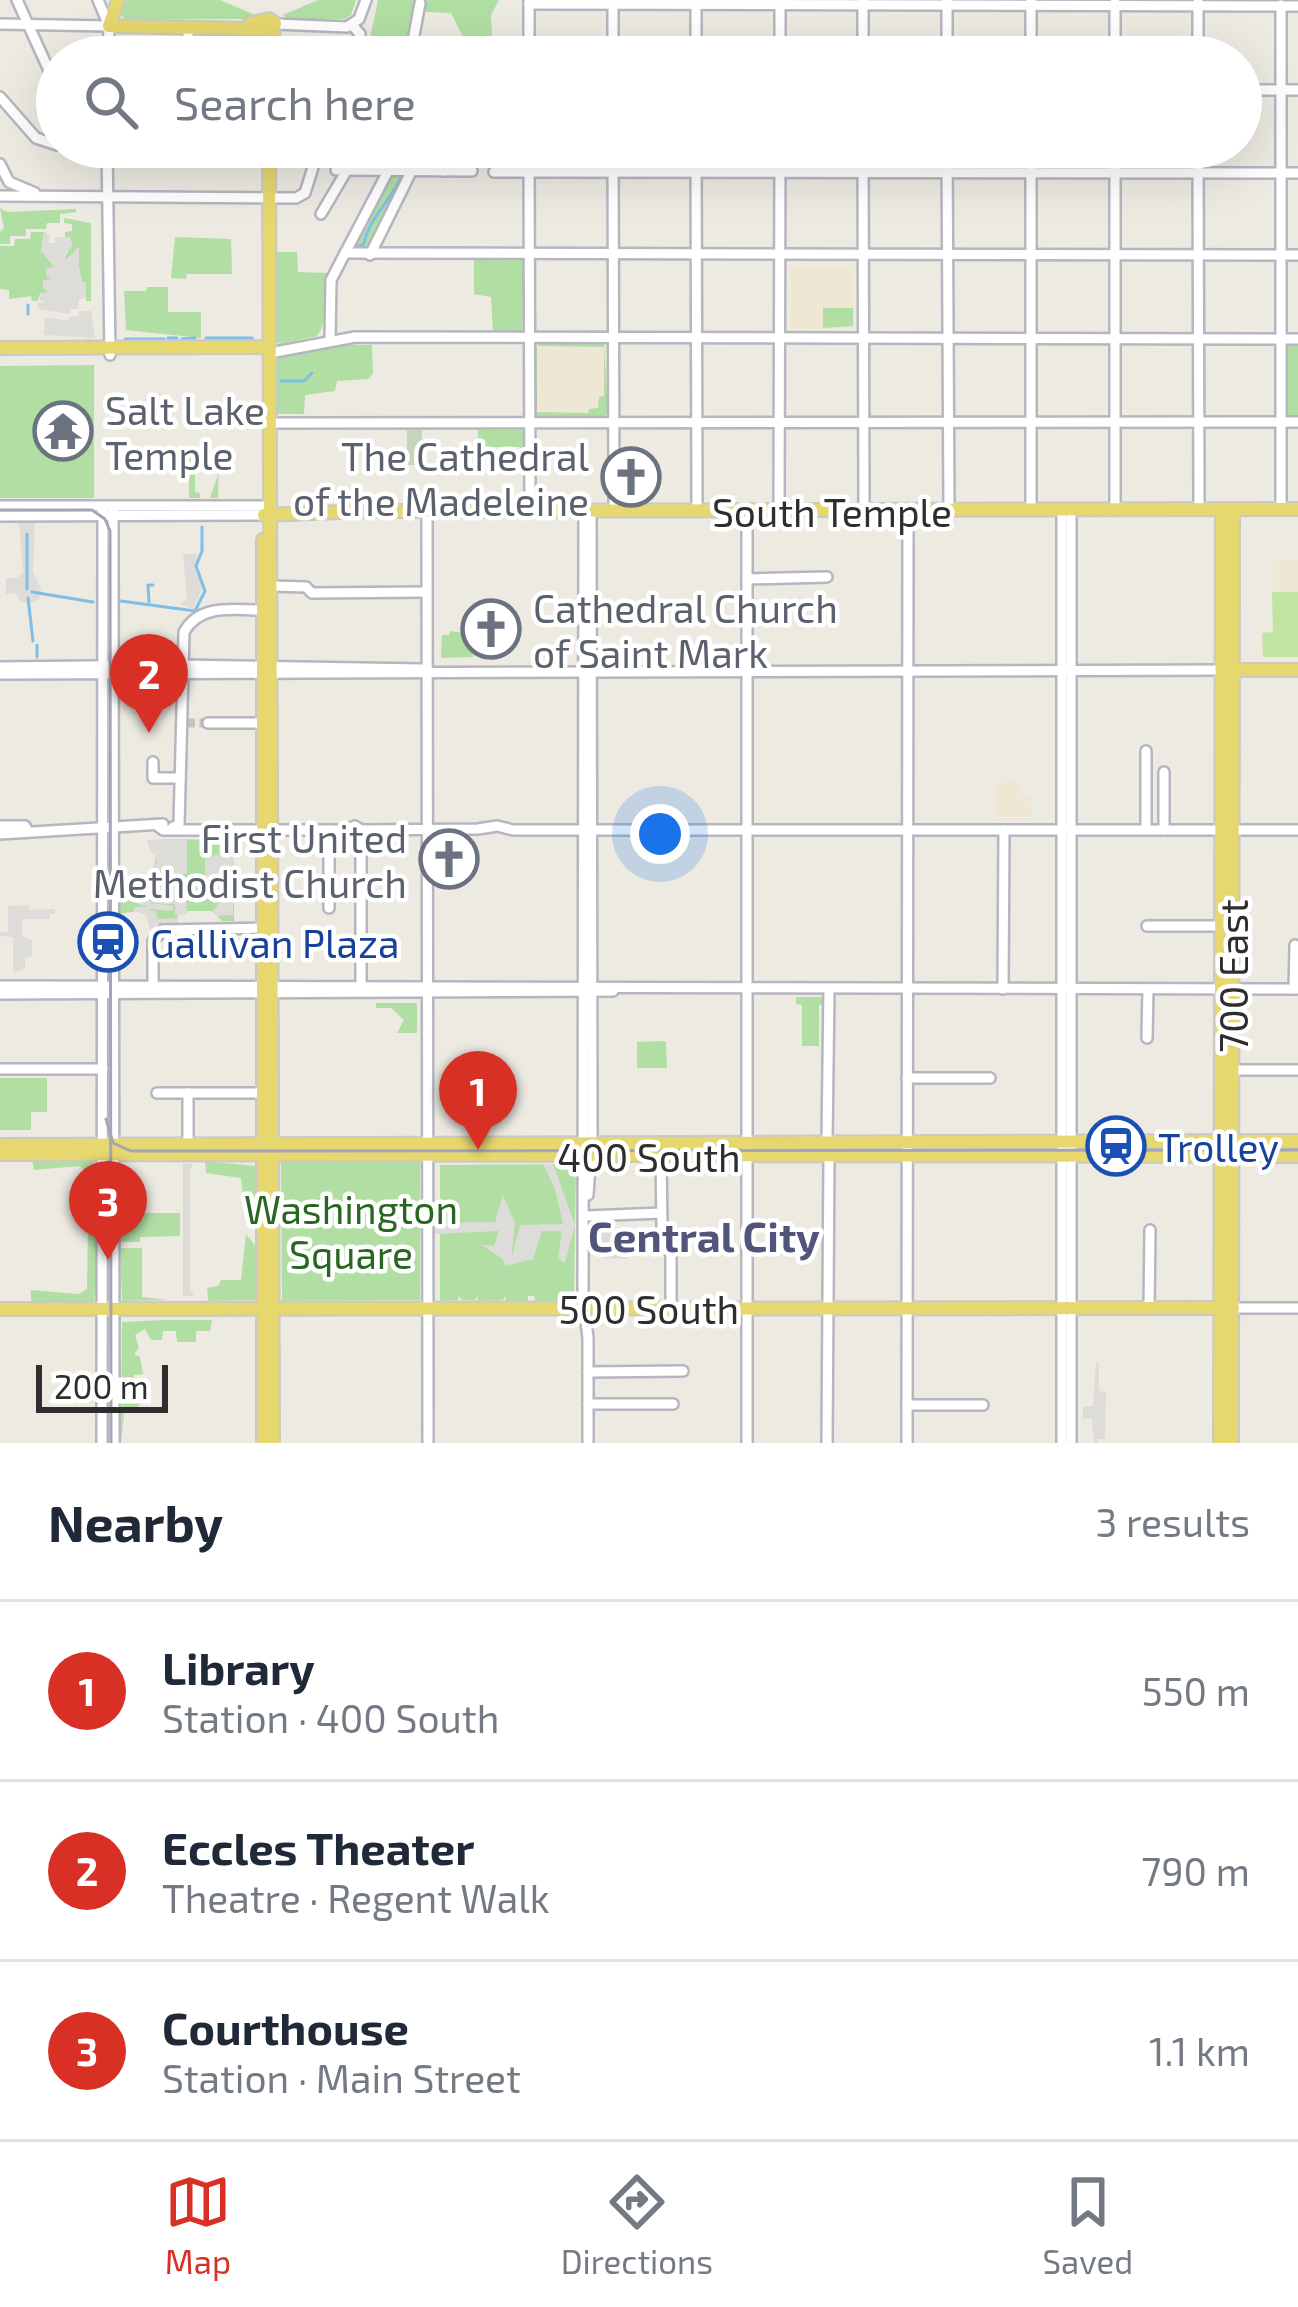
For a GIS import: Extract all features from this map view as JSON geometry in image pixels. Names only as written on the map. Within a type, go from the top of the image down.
[{"type":"main road","points":[[118,0],[110,26],[269,28],[269,36]]},
{"type":"main road","points":[[263,1443],[268,670],[263,610],[270,423],[263,294],[269,168]]},
{"type":"main road","points":[[0,351],[266,350]]},
{"type":"main road","points":[[266,350],[272,586],[264,723],[268,1150]]},
{"type":"main road","name":"South Temple","points":[[267,511],[1298,509]]},
{"type":"main road","name":"700 East","points":[[1227,510],[1227,1308],[1232,1443]]},
{"type":"main road","points":[[1227,670],[1298,670]]},
{"type":"main road","name":"700 East","points":[[1226,830],[1221,926],[1232,1070],[1227,1148]]},
{"type":"main road","name":"400 South","points":[[0,1154],[1227,1148],[1298,1141]]},
{"type":"main road","name":"400 South","points":[[0,1145],[109,1150],[188,1143],[268,1150]]},
{"type":"main road","name":"400 South","points":[[1227,1148],[1298,1156]]},
{"type":"main road","name":"400 South","points":[[587,1149],[661,1156],[748,1149]]},
{"type":"main road","name":"700 East","points":[[1220,1443],[1227,1308]]},
{"type":"main road","name":"500 South","points":[[0,1309],[1227,1308]]},
{"type":"main road","points":[[267,1309],[273,1443]]},
{"type":"street","points":[[17,0],[36,41]]},
{"type":"street","points":[[98,0],[110,26],[109,36]]},
{"type":"street","points":[[269,28],[352,25],[366,1]]},
{"type":"street","points":[[530,36],[530,2],[1298,6]]},
{"type":"street","points":[[613,2],[613,36]]},
{"type":"street","points":[[696,2],[696,36]]},
{"type":"street","points":[[780,2],[780,36]]},
{"type":"street","points":[[414,36],[420,3]]},
{"type":"street","points":[[863,3],[863,36]]},
{"type":"street","points":[[947,3],[947,36]]},
{"type":"street","points":[[1031,3],[1031,36]]},
{"type":"street","points":[[1115,3],[1115,36]]},
{"type":"street","points":[[1198,3],[1198,36]]},
{"type":"street","points":[[1281,3],[1281,509]]},
{"type":"street","points":[[0,24],[110,26]]},
{"type":"street","points":[[352,25],[360,36]]},
{"type":"street","points":[[188,26],[188,36]]},
{"type":"street","points":[[1262,90],[1298,90]]},
{"type":"street","points":[[0,97],[36,138]]},
{"type":"street","points":[[0,164],[9,182],[38,196]]},
{"type":"street","points":[[107,168],[108,349]]},
{"type":"street","points":[[0,196],[268,199],[303,194],[313,168]]},
{"type":"street","points":[[529,168],[530,512]]},
{"type":"street","points":[[613,168],[614,512]]},
{"type":"street","points":[[696,168],[697,512]]},
{"type":"street","points":[[779,511],[780,168]]},
{"type":"street","points":[[863,168],[864,511]]},
{"type":"street","points":[[947,168],[949,511]]},
{"type":"street","points":[[1031,168],[1031,510]]},
{"type":"street","points":[[1115,168],[1115,510]]},
{"type":"street","points":[[1198,168],[1199,509]]},
{"type":"street","points":[[321,214],[341,170],[472,172]]},
{"type":"street","points":[[326,337],[331,280],[401,170]]},
{"type":"street","points":[[370,255],[401,170]]},
{"type":"street","points":[[494,172],[1298,172]]},
{"type":"street","points":[[344,253],[1298,255]]},
{"type":"street","points":[[266,350],[326,337],[1298,339]]},
{"type":"street","points":[[270,423],[1298,422]]},
{"type":"street","name":"South Temple","points":[[0,506],[267,511]]},
{"type":"street","points":[[1066,510],[1067,1443]]},
{"type":"street","points":[[108,511],[109,1308],[114,1443]]},
{"type":"street","name":"South Temple","points":[[0,516],[108,511]]},
{"type":"street","points":[[427,511],[428,1443]]},
{"type":"street","points":[[747,511],[747,1443]]},
{"type":"street","points":[[908,511],[908,1443]]},
{"type":"street","points":[[586,1308],[587,512]]},
{"type":"street","points":[[747,579],[827,578]]},
{"type":"street","points":[[272,586],[305,587],[312,592],[428,592]]},
{"type":"street","points":[[180,778],[153,778],[184,723],[183,636],[196,616],[212,610],[263,610]]},
{"type":"street","points":[[0,670],[37,675],[413,666],[428,671],[1227,670]]},
{"type":"street","points":[[37,675],[59,667]]},
{"type":"street","points":[[0,670],[108,671]]},
{"type":"street","points":[[208,723],[264,723]]},
{"type":"street","points":[[1146,751],[1146,830]]},
{"type":"street","points":[[164,763],[180,778],[179,824]]},
{"type":"street","points":[[1163,772],[1164,830]]},
{"type":"street","points":[[0,830],[179,824],[329,830],[497,826],[502,830],[1298,830]]},
{"type":"street","points":[[159,827],[203,827]]},
{"type":"street","points":[[329,830],[329,908]]},
{"type":"street","points":[[361,830],[361,986]]},
{"type":"street","points":[[1004,830],[1004,989]]},
{"type":"street","points":[[1147,926],[1221,926]]},
{"type":"street","points":[[153,986],[157,933],[169,928],[264,928]]},
{"type":"street","points":[[0,990],[1296,989],[1295,945]]},
{"type":"street","points":[[108,990],[153,986],[196,994],[267,990]]},
{"type":"street","points":[[341,990],[361,986],[428,990]]},
{"type":"street","points":[[827,1443],[829,989]]},
{"type":"street","points":[[1147,1038],[1148,989]]},
{"type":"street","points":[[108,990],[103,1069],[109,1150]]},
{"type":"street","points":[[0,1069],[103,1069]]},
{"type":"street","points":[[1232,1070],[1298,1070]]},
{"type":"street","points":[[907,1078],[990,1078]]},
{"type":"street","points":[[157,1093],[264,1093]]},
{"type":"street","points":[[188,1093],[188,1143]]},
{"type":"street","points":[[587,1149],[588,1443]]},
{"type":"street","points":[[661,1156],[662,1229],[671,1248],[671,1308]]},
{"type":"street","points":[[586,1216],[662,1213]]},
{"type":"street","points":[[1149,1308],[1150,1229]]},
{"type":"street","points":[[102,1443],[109,1308]]},
{"type":"street","name":"500 South","points":[[1227,1308],[1298,1308]]},
{"type":"street","points":[[588,1372],[683,1371]]},
{"type":"street","points":[[587,1405],[673,1404]]},
{"type":"street","points":[[908,1405],[983,1406]]},
{"type":"shaded area","points":[[44,232],[50,235],[48,243],[55,243],[55,237],[70,237],[72,247],[65,253],[66,260],[79,246],[86,297],[79,299],[78,309],[70,309],[70,314],[38,309],[38,303],[45,303],[40,293],[48,292],[43,280],[51,279],[46,268],[54,267],[41,251]]},
{"type":"shaded area","points":[[790,266],[854,266],[854,328],[790,329]]},
{"type":"shaded area","points":[[79,311],[91,311],[95,338],[44,335],[45,317],[68,321],[79,316]]},
{"type":"shaded area","points":[[538,342],[608,344],[607,416],[533,416],[533,347]]},
{"type":"shaded area","points":[[19,523],[35,523],[33,572],[41,589],[39,599],[30,604],[21,602],[15,593],[6,594],[6,578],[17,578],[23,572]]},
{"type":"shaded area","points":[[183,554],[198,554],[195,570],[203,588],[193,609],[180,604],[187,599]]},
{"type":"shaded area","points":[[1273,559],[1298,559],[1298,657],[1263,657],[1262,633],[1273,632]]},
{"type":"shaded area","points":[[1019,782],[1019,795],[1031,795],[1032,817],[996,817],[996,783]]},
{"type":"shaded area","points":[[184,839],[187,874],[183,880],[174,879],[170,868],[152,869],[156,853],[147,840]]},
{"type":"shaded area","points":[[219,840],[234,841],[233,915],[217,916],[213,911],[220,892],[205,895],[205,856],[219,855]]},
{"type":"shaded area","points":[[120,885],[131,885],[152,903],[173,906],[173,911],[148,909],[158,919],[177,918],[179,925],[159,923],[150,930],[146,915],[134,911],[134,907],[148,907],[120,898]]},
{"type":"shaded area","points":[[186,885],[203,885],[203,889],[188,891],[186,915],[175,915],[175,904],[161,904],[152,894],[152,889],[186,891]]},
{"type":"shaded area","points":[[28,905],[29,910],[55,909],[55,914],[49,919],[22,919],[22,936],[32,940],[32,956],[25,958],[25,969],[13,972],[13,937],[0,936],[0,932],[8,932],[8,906]]},
{"type":"shaded area","points":[[183,1163],[193,1164],[190,1290],[194,1296],[183,1296]]},
{"type":"shaded area","points":[[543,1164],[555,1169],[575,1225],[565,1263],[558,1259],[562,1231],[542,1231],[533,1259],[505,1266],[503,1259],[482,1245],[494,1246],[499,1231],[435,1234],[435,1223],[495,1222],[503,1195],[515,1223],[511,1260],[520,1225],[563,1224]]},
{"type":"shaded area","points":[[590,1221],[606,1221],[627,1239],[627,1259],[603,1258],[590,1251]]},
{"type":"shaded area","points":[[1096,1363],[1099,1391],[1106,1392],[1105,1439],[1094,1443],[1092,1419],[1083,1419],[1083,1407],[1093,1406]]},
{"type":"green space","points":[[124,0],[220,0],[255,15],[251,19],[125,19],[120,14]]},
{"type":"green space","points":[[318,0],[356,0],[345,19],[287,19],[283,15]]},
{"type":"green space","points":[[378,0],[415,0],[408,36],[370,36]]},
{"type":"green space","points":[[427,0],[499,0],[491,15],[492,36],[462,36],[451,13],[425,12]]},
{"type":"green space","points":[[392,168],[410,168],[370,250],[352,250]]},
{"type":"green space","points":[[0,208],[7,212],[76,212],[60,214],[60,223],[26,229],[26,236],[10,236],[10,244],[0,244],[4,228]]},
{"type":"green space","points":[[64,218],[91,223],[91,301],[86,301],[86,283],[76,253],[65,257],[72,244],[65,232],[72,231],[72,224],[64,223]]},
{"type":"green space","points":[[31,232],[44,232],[41,251],[58,268],[58,275],[54,268],[51,276],[55,287],[48,288],[52,300],[48,293],[40,293],[38,301],[31,296],[9,299],[9,290],[0,289],[0,246],[30,239]]},
{"type":"green space","points":[[175,237],[231,239],[232,274],[171,278]]},
{"type":"green space","points":[[271,252],[297,252],[298,272],[329,273],[324,322],[317,336],[281,344],[273,340]]},
{"type":"green space","points":[[474,258],[525,259],[522,333],[493,334],[491,297],[474,294]]},
{"type":"green space","points":[[147,287],[168,287],[168,312],[201,312],[201,338],[126,330],[124,291],[146,291]]},
{"type":"green space","points":[[823,308],[853,308],[853,326],[823,328]]},
{"type":"green space","points":[[538,342],[604,343],[608,413],[537,416],[533,413],[533,347],[537,347],[537,412],[588,413],[598,408],[599,397],[604,396],[604,347],[538,346]]},
{"type":"green space","points":[[1286,344],[1298,344],[1298,417],[1285,417]]},
{"type":"green space","points":[[333,345],[372,345],[373,374],[368,379],[337,381],[335,391],[305,395],[304,414],[276,414],[276,357]]},
{"type":"green space","points":[[94,365],[94,498],[0,498],[0,366]]},
{"type":"green space","points":[[407,430],[422,430],[422,465],[407,465]]},
{"type":"green space","points":[[478,430],[523,430],[523,454],[520,447],[488,447],[487,458],[477,458]]},
{"type":"green space","points":[[197,450],[212,450],[219,457],[218,498],[210,498],[218,475],[214,460],[195,461],[195,492],[200,498],[189,498],[189,457]]},
{"type":"green space","points":[[1272,592],[1298,592],[1298,657],[1263,657],[1262,633],[1273,632]]},
{"type":"green space","points":[[450,631],[471,634],[473,657],[441,658],[442,635]]},
{"type":"green space","points":[[147,840],[234,841],[234,921],[222,921],[212,911],[187,911],[178,915],[177,926],[150,923],[137,911],[118,914],[120,885],[151,889],[156,853]]},
{"type":"green space","points":[[796,997],[825,997],[826,1004],[819,1005],[819,1046],[802,1046],[802,1005],[796,1004]]},
{"type":"green space","points":[[376,1003],[417,1003],[417,1033],[397,1033],[404,1020],[391,1008],[376,1008]]},
{"type":"green space","points":[[637,1042],[666,1042],[667,1068],[637,1068]]},
{"type":"green space","points":[[0,1078],[47,1078],[47,1112],[31,1112],[31,1130],[0,1130]]},
{"type":"green space","points":[[32,1159],[94,1159],[94,1165],[100,1165],[100,1200],[88,1199],[88,1175],[80,1166],[34,1170]]},
{"type":"green space","points":[[205,1161],[256,1166],[256,1212],[246,1223],[241,1178],[206,1173]]},
{"type":"green space","name":"Washington Square","points":[[281,1161],[420,1161],[420,1300],[282,1301]]},
{"type":"green space","points":[[576,1164],[574,1301],[535,1301],[528,1296],[528,1301],[506,1301],[505,1296],[478,1301],[477,1296],[462,1300],[459,1296],[458,1300],[440,1301],[440,1165]]},
{"type":"green space","points":[[88,1205],[95,1205],[96,1248],[100,1228],[99,1297],[94,1295],[95,1301],[31,1301],[31,1290],[79,1294],[87,1289],[88,1226],[84,1224]]},
{"type":"green space","points":[[121,1213],[180,1213],[180,1236],[119,1242],[116,1225],[120,1239]]},
{"type":"green space","points":[[246,1234],[256,1247],[255,1300],[208,1301],[207,1288],[218,1286],[221,1280],[241,1280]]},
{"type":"green space","points":[[119,1248],[142,1248],[142,1297],[169,1300],[122,1301],[120,1250],[116,1296]]},
{"type":"green space","points":[[212,1320],[210,1331],[196,1331],[196,1342],[177,1342],[176,1331],[163,1331],[162,1340],[151,1340],[145,1329],[135,1335],[139,1348],[134,1354],[140,1357],[143,1374],[134,1375],[134,1396],[143,1396],[143,1402],[138,1406],[140,1413],[124,1413],[121,1443],[122,1322]]},
{"type":"waterway","points":[[354,248],[364,244],[404,168]]},
{"type":"waterway","points":[[28,305],[28,314]]},
{"type":"waterway","points":[[168,338],[177,338]]},
{"type":"waterway","points":[[182,339],[195,338]]},
{"type":"waterway","points":[[206,338],[252,338]]},
{"type":"waterway","points":[[125,339],[164,339]]},
{"type":"waterway","points":[[73,342],[90,341]]},
{"type":"waterway","points":[[281,381],[304,381],[312,373]]},
{"type":"waterway","points":[[121,601],[195,611],[205,591],[196,566],[202,551],[202,527]]},
{"type":"waterway","points":[[27,534],[27,589]]},
{"type":"waterway","points":[[149,602],[148,585],[153,585]]},
{"type":"waterway","points":[[32,592],[93,602]]},
{"type":"waterway","points":[[28,598],[33,641]]},
{"type":"waterway","points":[[37,645],[37,657]]},
{"type":"tunnel","points":[[186,723],[208,723]]},
{"type":"tram line","points":[[0,510],[92,510],[105,519],[110,531],[111,1443]]},
{"type":"tram line","points":[[106,1119],[113,1143],[131,1151],[1298,1150]]},
{"type":"place","name":"Salt Lake Temple","points":[[63,431]]},
{"type":"place","name":"The Cathedral of the Madeleine","points":[[631,477]]},
{"type":"place","name":"Cathedral Church of Saint Mark","points":[[491,629]]},
{"type":"place","name":"Eccles Theater","points":[[149,733]]},
{"type":"place","name":"First United Methodist Church","points":[[449,859]]},
{"type":"place","name":"Gallivan Plaza","points":[[108,942]]},
{"type":"place","name":"Trolley","points":[[1116,1146]]},
{"type":"place","name":"Library","points":[[478,1150]]},
{"type":"place","name":"Courthouse","points":[[108,1260]]},
{"type":"district","name":"Central City","points":[[704,1235]]}]
